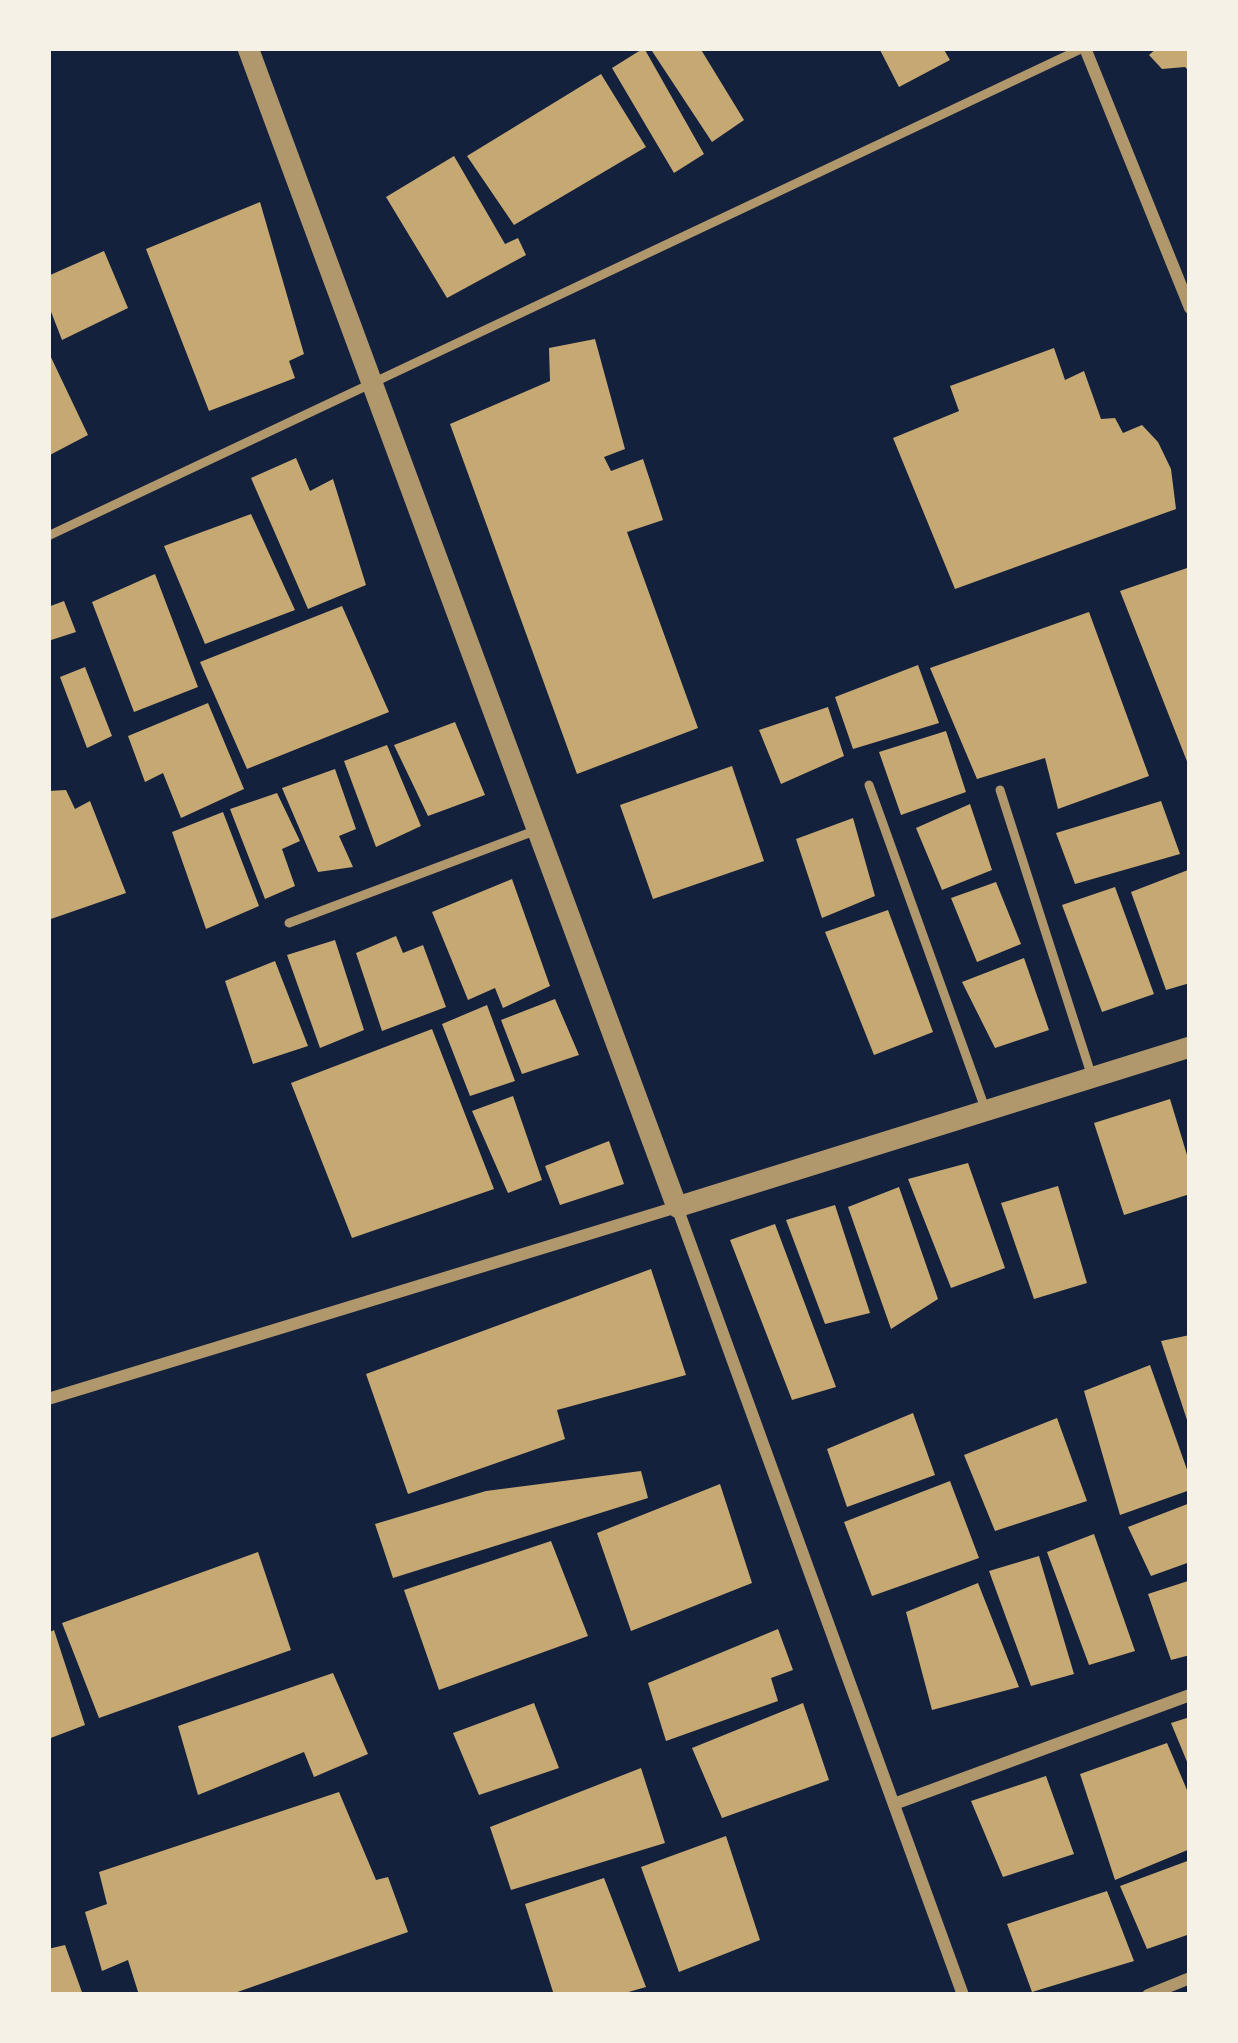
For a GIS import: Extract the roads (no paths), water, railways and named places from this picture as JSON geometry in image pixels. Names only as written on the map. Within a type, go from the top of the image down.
[{"type":"street","points":[[248,48],[963,1995]]},
{"type":"street","points":[[1084,48],[1190,308]]},
{"type":"street","points":[[48,1400],[1190,1047]]},
{"type":"street","points":[[893,1804],[1190,1695]]},
{"type":"street","points":[[1148,1995],[1190,1978]]},
{"type":"lane","points":[[48,536],[1084,48]]},
{"type":"lane","points":[[869,785],[986,1111]]},
{"type":"lane","points":[[1000,790],[1092,1077]]},
{"type":"lane","points":[[289,922],[537,830]]}]
